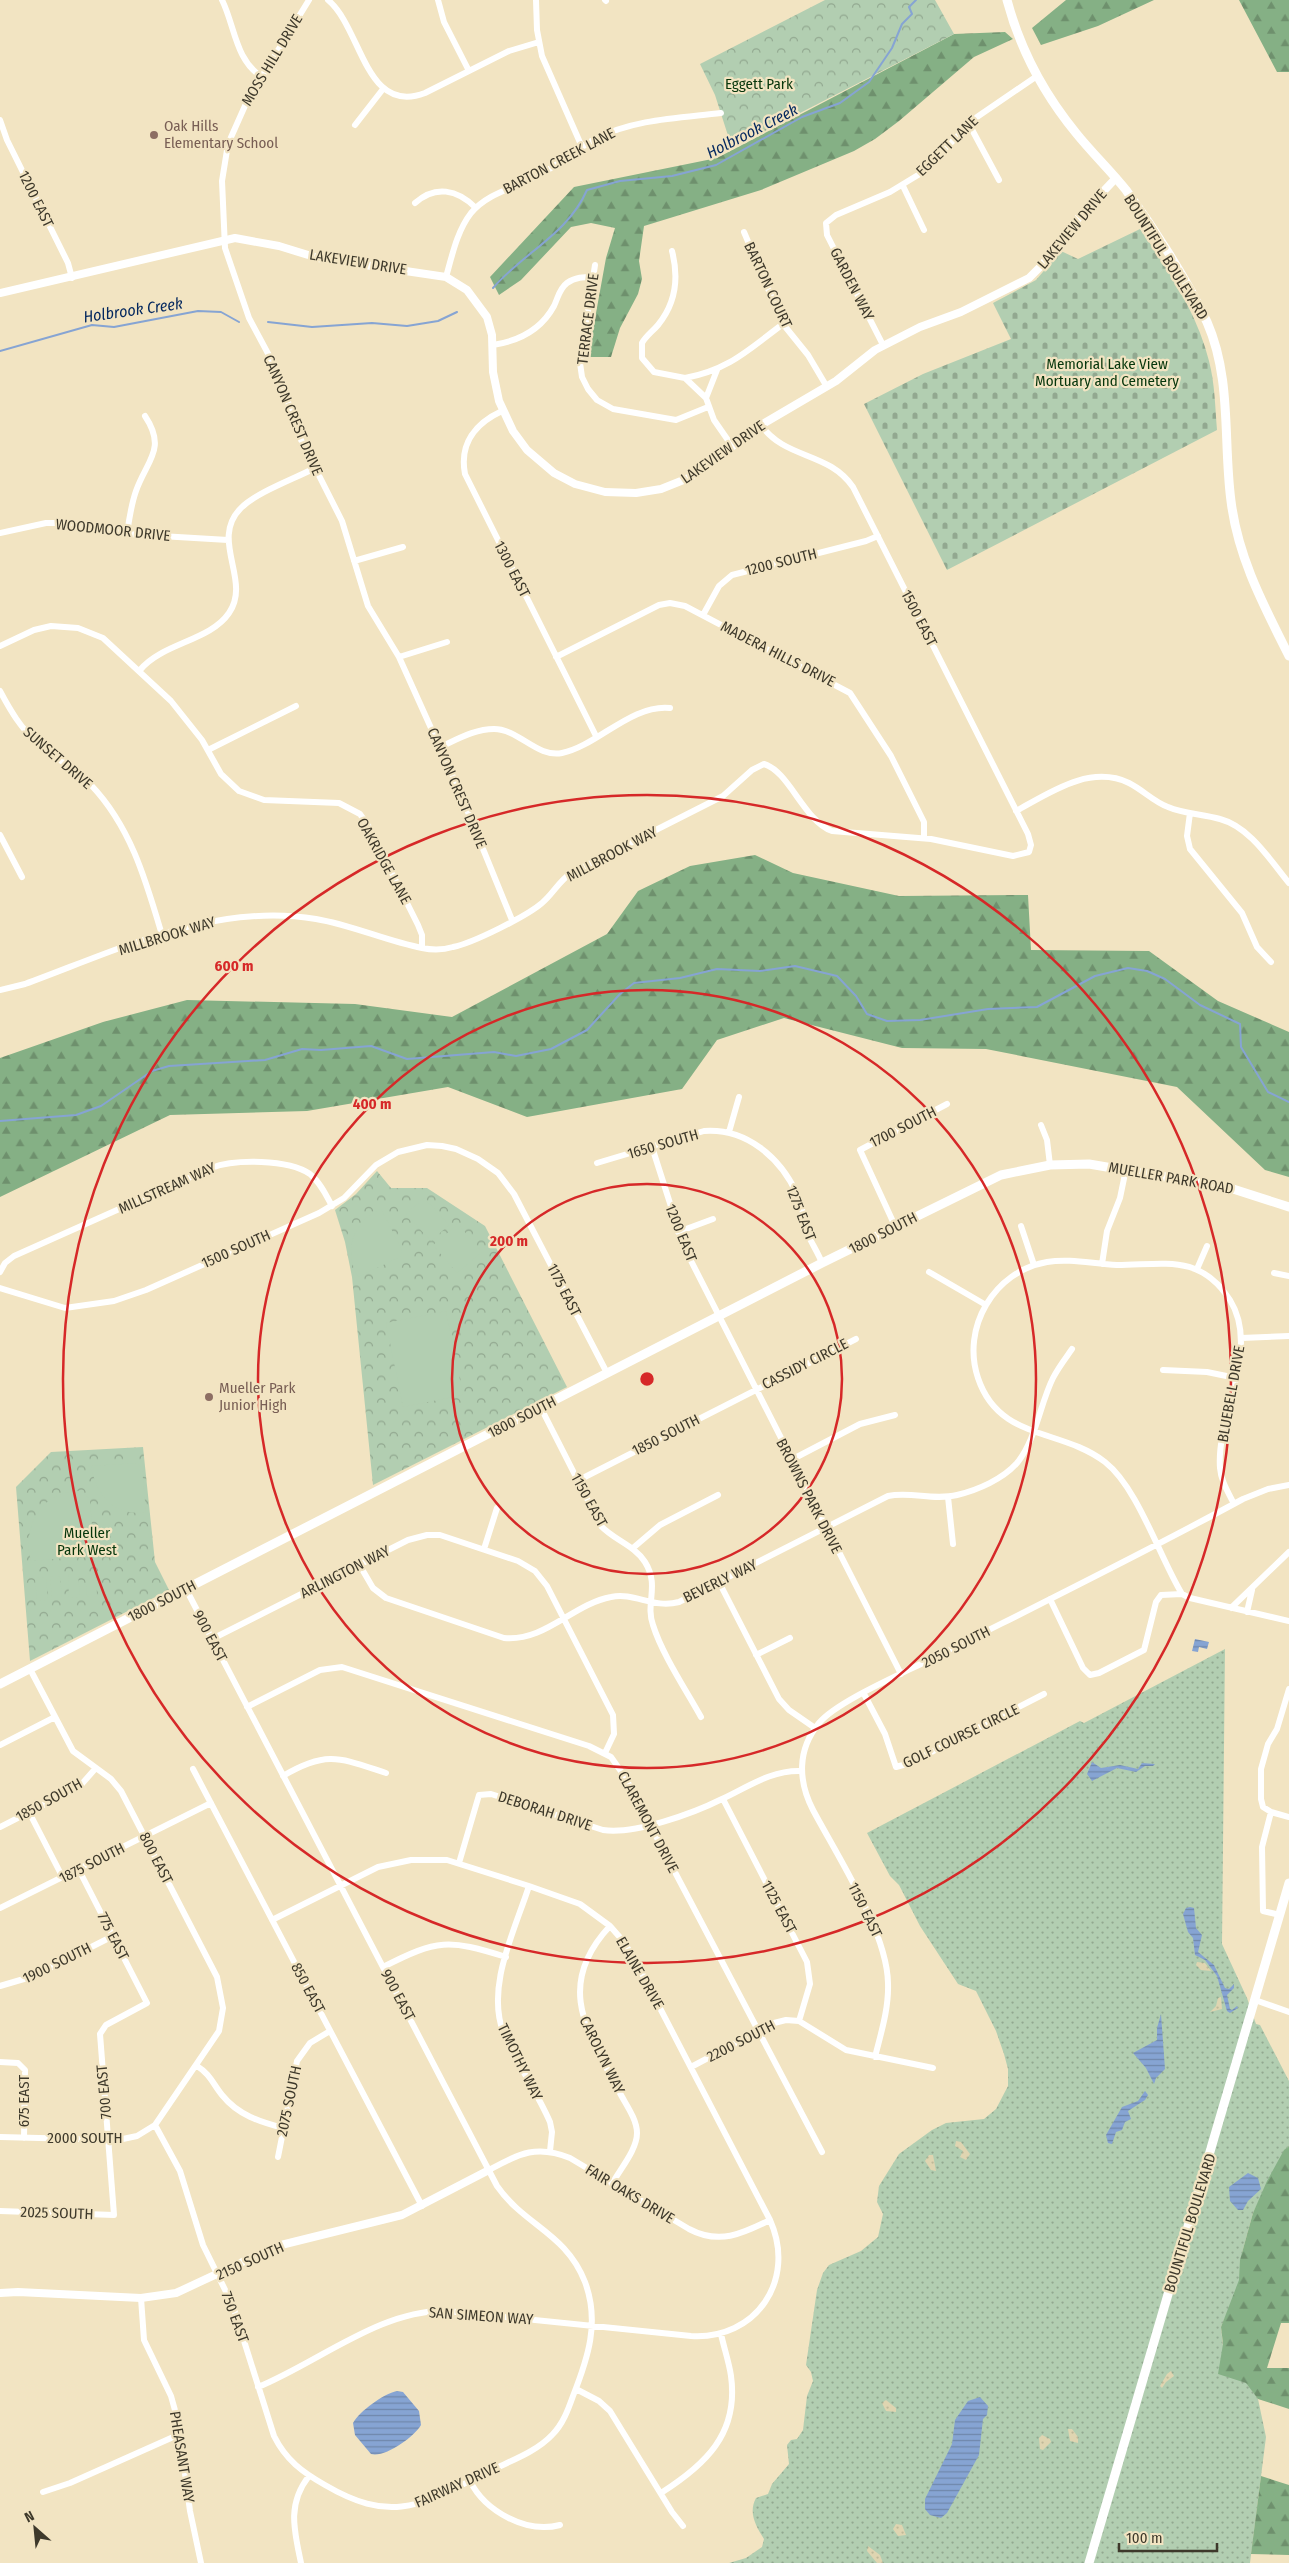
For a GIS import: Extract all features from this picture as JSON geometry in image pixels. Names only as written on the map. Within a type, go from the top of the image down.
[{"type":"main road","name":"BOUNTIFUL BOULEVARD","points":[[1007,0],[1021,41],[1037,76],[1069,124],[1136,204],[1186,284],[1211,334],[1224,387],[1229,483],[1236,534],[1252,582],[1289,654]]},
{"type":"main road","name":"MUELLER PARK ROAD","points":[[1050,1164],[1089,1164],[1126,1169],[1230,1188],[1289,1207]]},
{"type":"main road","name":"1800 SOUTH","points":[[0,1684],[896,1226],[1001,1175],[1050,1164]]},
{"type":"main road","name":"BOUNTIFUL BOULEVARD","points":[[1088,2563],[1289,1883]]},
{"type":"street","points":[[222,0],[237,44],[250,69],[262,78]]},
{"type":"street","name":"MOSS HILL DRIVE","points":[[224,239],[222,181],[224,159],[239,117],[309,0]]},
{"type":"street","points":[[328,0],[342,16],[373,77],[383,89],[398,97],[418,96],[514,49],[539,42]]},
{"type":"street","points":[[438,0],[444,22],[469,71]]},
{"type":"street","points":[[536,0],[539,42],[545,63],[582,147]]},
{"type":"street","name":"EGGETT LANE","points":[[826,223],[836,215],[902,186],[931,164],[969,124],[1006,95],[1037,76]]},
{"type":"street","points":[[355,125],[383,89]]},
{"type":"street","name":"BARTON CREEK LANE","points":[[446,277],[461,231],[476,208],[494,195],[538,175],[600,137],[638,124],[721,113]]},
{"type":"street","name":"1200 EAST","points":[[0,120],[7,140],[68,263],[72,278]]},
{"type":"street","points":[[969,124],[999,180]]},
{"type":"street","name":"LAKEVIEW DRIVE","points":[[0,293],[72,278],[224,239],[240,238],[279,246],[318,258],[446,277],[461,285],[481,306],[490,323],[493,344],[494,382],[502,411],[519,441],[544,466],[575,484],[605,492],[636,493],[668,487],[698,472],[761,425],[827,387],[862,358],[883,345],[920,327],[966,310],[1029,278],[1043,264],[1080,216],[1116,178]]},
{"type":"street","points":[[902,186],[924,230]]},
{"type":"street","points":[[415,203],[428,193],[438,191],[458,195],[476,208]]},
{"type":"street","name":"GARDEN WAY","points":[[826,223],[827,235],[883,345]]},
{"type":"street","name":"BARTON COURT","points":[[744,232],[783,324],[808,355],[827,387]]},
{"type":"street","name":"CANYON CREST DRIVE","points":[[224,239],[227,257],[249,318],[280,376],[295,427],[342,521],[368,606],[399,657],[440,747],[512,920]]},
{"type":"street","points":[[672,251],[676,274],[674,293],[666,313],[642,343],[641,353],[644,362],[654,372],[685,378],[716,370],[745,354],[783,324]]},
{"type":"street","name":"TERRACE DRIVE","points":[[594,265],[580,364],[582,377],[592,395],[613,409],[673,420],[688,417],[708,407]]},
{"type":"street","points":[[493,344],[512,341],[527,334],[549,314],[566,284],[578,278],[593,277]]},
{"type":"street","points":[[716,370],[706,398],[717,426],[732,446]]},
{"type":"street","points":[[685,378],[706,398]]},
{"type":"street","name":"1300 EAST","points":[[502,411],[481,423],[471,435],[464,454],[465,474],[596,736]]},
{"type":"street","points":[[127,534],[136,492],[155,447],[155,434],[145,416]]},
{"type":"street","name":"1500 EAST","points":[[761,425],[771,438],[782,446],[822,460],[842,474],[857,494],[1016,811],[1030,841],[1029,852]]},
{"type":"street","points":[[140,670],[150,659],[212,628],[228,615],[237,590],[228,540],[233,520],[247,503],[315,468]]},
{"type":"street","name":"WOODMOOR DRIVE","points":[[0,533],[34,525],[58,522],[87,524],[127,534],[228,540]]},
{"type":"street","name":"1200 SOUTH","points":[[702,615],[719,586],[732,575],[866,542],[878,536]]},
{"type":"street","points":[[354,561],[403,546]]},
{"type":"street","name":"MADERA HILLS DRIVE","points":[[556,657],[659,605],[680,604],[841,687],[853,696],[891,756],[924,822],[924,838]]},
{"type":"street","name":"OAKRIDGE LANE","points":[[0,646],[40,628],[58,625],[78,628],[103,638],[140,670],[178,708],[208,750],[225,779],[245,794],[272,801],[339,803],[360,814],[369,827],[418,925],[422,935],[422,948]]},
{"type":"street","points":[[399,657],[446,642]]},
{"type":"street","name":"SUNSET DRIVE","points":[[0,691],[15,718],[29,735],[91,785],[121,824],[140,865],[162,935]]},
{"type":"street","points":[[208,750],[296,706]]},
{"type":"street","points":[[440,747],[474,732],[494,729],[514,734],[544,751],[556,754],[568,751],[643,712],[661,707],[670,708]]},
{"type":"street","name":"MILLBROOK WAY","points":[[0,990],[20,986],[196,924],[236,917],[302,917],[323,920],[422,948],[438,949],[459,946],[541,904],[561,880],[571,872],[723,796],[752,770],[764,764],[776,771],[816,820],[828,830],[924,838],[1013,856],[1029,852]]},
{"type":"street","points":[[1016,811],[1074,782],[1097,776],[1122,780],[1164,805],[1190,813],[1220,818],[1238,826],[1249,836],[1289,883]]},
{"type":"street","points":[[1190,813],[1187,836],[1190,849],[1242,913],[1257,947],[1271,962]]},
{"type":"street","points":[[0,835],[22,877]]},
{"type":"street","points":[[729,1132],[739,1097]]},
{"type":"street","name":"1700 SOUTH","points":[[896,1226],[860,1150],[947,1104]]},
{"type":"street","points":[[1041,1125],[1047,1140],[1050,1164]]},
{"type":"street","name":"1650 SOUTH","points":[[597,1163],[704,1131],[729,1132]]},
{"type":"street","name":"1275 EAST","points":[[729,1132],[759,1147],[784,1173],[796,1194],[810,1239],[822,1263]]},
{"type":"street","name":"1500 SOUTH","points":[[0,1288],[65,1308],[114,1301],[146,1290],[332,1206],[350,1193],[376,1165],[398,1152],[427,1145],[456,1149]]},
{"type":"street","name":"1200 EAST","points":[[652,1147],[678,1232],[718,1317]]},
{"type":"street","name":"1175 EAST","points":[[456,1149],[478,1159],[492,1169],[514,1194],[607,1374]]},
{"type":"street","name":"MILLSTREAM WAY","points":[[0,1272],[5,1264],[14,1256],[211,1168],[229,1163],[298,1168],[317,1180],[332,1206]]},
{"type":"street","points":[[1102,1264],[1107,1231],[1120,1198],[1126,1169]]},
{"type":"street","points":[[678,1232],[713,1219]]},
{"type":"street","points":[[1020,1226],[1034,1265],[1006,1281],[986,1305],[976,1325],[973,1344],[978,1378],[988,1399],[1001,1415],[1008,1420],[1092,1454],[1112,1468],[1128,1489],[1182,1594]]},
{"type":"street","points":[[1196,1269],[1207,1246]]},
{"type":"street","name":"BLUEBELL DRIVE","points":[[1034,1265],[1067,1260],[1102,1264],[1171,1262],[1196,1269],[1217,1284],[1229,1299],[1238,1318],[1241,1338],[1220,1467],[1223,1483],[1234,1504]]},
{"type":"street","points":[[929,1272],[986,1305]]},
{"type":"street","points":[[1274,1273],[1289,1276]]},
{"type":"street","name":"BROWNS PARK DRIVE","points":[[718,1317],[901,1674]]},
{"type":"street","points":[[1241,1338],[1289,1336]]},
{"type":"street","name":"CASSIDY CIRCLE","points":[[755,1390],[856,1339]]},
{"type":"street","name":"BEVERLY WAY","points":[[359,1564],[373,1588],[386,1598],[504,1638],[528,1636],[610,1597],[627,1597],[652,1604],[668,1605],[679,1602],[888,1496],[902,1494],[927,1498],[948,1497],[980,1487],[1008,1471],[1023,1455],[1052,1379],[1072,1350]]},
{"type":"street","points":[[1163,1370],[1207,1372],[1236,1378]]},
{"type":"street","name":"1850 SOUTH","points":[[578,1481],[755,1390]]},
{"type":"street","name":"1150 EAST","points":[[540,1408],[601,1526],[614,1537],[633,1548],[645,1563],[652,1578],[651,1619],[701,1717]]},
{"type":"street","points":[[791,1460],[860,1424],[895,1415]]},
{"type":"street","name":"2050 SOUTH","points":[[801,1771],[805,1749],[815,1728],[834,1709],[1234,1504],[1262,1491],[1289,1485]]},
{"type":"street","points":[[633,1548],[660,1525],[718,1495]]},
{"type":"street","points":[[948,1497],[953,1544]]},
{"type":"street","points":[[484,1549],[497,1508]]},
{"type":"street","name":"ARLINGTON WAY","points":[[212,1640],[408,1540],[427,1534],[447,1537],[518,1561],[535,1570],[547,1586],[613,1715],[614,1734],[605,1753]]},
{"type":"street","points":[[1231,1608],[1252,1590],[1289,1552]]},
{"type":"street","points":[[720,1582],[756,1655],[784,1705],[815,1728]]},
{"type":"street","name":"900 EAST","points":[[186,1589],[497,2186],[511,2204],[549,2232],[572,2257],[587,2288],[592,2326],[590,2352],[576,2389]]},
{"type":"street","points":[[1247,1612],[1252,1590]]},
{"type":"street","points":[[1050,1599],[1083,1668],[1090,1675],[1100,1673],[1144,1650],[1158,1598],[1165,1594],[1182,1594],[1190,1598],[1289,1621]]},
{"type":"street","points":[[756,1655],[790,1638]]},
{"type":"street","name":"CLAREMONT DRIVE","points":[[247,1707],[320,1670],[342,1667],[605,1753],[621,1770],[822,2152]]},
{"type":"street","name":"800 EAST","points":[[30,1669],[72,1751],[118,1786],[214,1971],[224,2008],[219,2031],[197,2066]]},
{"type":"street","points":[[1289,1689],[1278,1729],[1268,1744],[1260,1777],[1261,1803],[1271,1812],[1289,1817]]},
{"type":"street","name":"GOLF COURSE CIRCLE","points":[[864,1694],[885,1734],[896,1767],[910,1763],[1044,1694]]},
{"type":"street","points":[[0,1745],[55,1717]]},
{"type":"street","points":[[283,1776],[307,1763],[330,1758],[347,1760],[386,1773]]},
{"type":"street","name":"1850 SOUTH","points":[[0,1827],[82,1784],[95,1769]]},
{"type":"street","name":"850 EAST","points":[[193,1769],[422,2206]]},
{"type":"street","points":[[650,1824],[699,1809],[774,1774],[801,1771]]},
{"type":"street","name":"1150 EAST","points":[[801,1771],[810,1803],[874,1926],[884,1953],[888,1981],[887,2000],[875,2057]]},
{"type":"street","name":"DEBORAH DRIVE","points":[[459,1863],[477,1800],[482,1794],[491,1794],[604,1830],[627,1831],[650,1824]]},
{"type":"street","name":"1125 EAST","points":[[723,1799],[808,1962],[810,1984],[799,2022]]},
{"type":"street","name":"1875 SOUTH","points":[[0,1908],[211,1803]]},
{"type":"street","points":[[29,1812],[63,1878]]},
{"type":"street","points":[[1271,1812],[1262,1846],[1263,1911],[1280,1915]]},
{"type":"street","name":"ELAINE DRIVE","points":[[272,1920],[368,1871],[399,1861],[429,1859],[459,1863],[580,1904],[610,1926],[632,1955],[775,2231],[779,2253],[778,2273],[770,2294],[749,2320],[721,2334]]},
{"type":"street","name":"775 EAST","points":[[79,1870],[147,2003],[101,2030]]},
{"type":"street","name":"TIMOTHY WAY","points":[[529,1886],[506,1957],[497,1994],[499,2020],[508,2043],[548,2118],[552,2132],[550,2151]]},
{"type":"street","name":"CAROLYN WAY","points":[[610,1926],[600,1937],[584,1965],[578,1996],[584,2024],[636,2127],[633,2148],[612,2184]]},
{"type":"street","name":"1900 SOUTH","points":[[0,1986],[29,1978],[113,1936]]},
{"type":"street","points":[[383,1967],[424,1947],[445,1943],[466,1945],[506,1957]]},
{"type":"street","points":[[1255,2000],[1289,2012]]},
{"type":"street","name":"2200 SOUTH","points":[[691,2067],[780,2021],[799,2022]]},
{"type":"street","points":[[799,2022],[839,2047],[875,2057],[933,2068]]},
{"type":"street","name":"700 EAST","points":[[101,2030],[114,2215]]},
{"type":"street","name":"2075 SOUTH","points":[[278,2157],[294,2072],[299,2056],[314,2039],[330,2031]]},
{"type":"street","name":"675 EAST","points":[[0,2062],[22,2066],[26,2075],[24,2138]]},
{"type":"street","points":[[197,2066],[208,2073],[221,2093],[237,2109],[253,2119],[283,2128]]},
{"type":"street","name":"2000 SOUTH","points":[[0,2137],[108,2140],[137,2136],[156,2125],[197,2066]]},
{"type":"street","name":"750 EAST","points":[[156,2125],[180,2171],[203,2245],[233,2306],[278,2445],[290,2461],[308,2476]]},
{"type":"street","name":"FAIR OAKS DRIVE","points":[[489,2170],[521,2154],[535,2151],[550,2151],[570,2158],[689,2230],[707,2237],[735,2236],[770,2220]]},
{"type":"street","name":"2150 SOUTH","points":[[0,2293],[18,2292],[141,2298],[176,2293],[277,2246],[394,2218],[422,2206],[489,2170]]},
{"type":"street","name":"2025 SOUTH","points":[[0,2211],[114,2215]]},
{"type":"street","name":"PHEASANT WAY","points":[[141,2298],[144,2340],[171,2396],[180,2434],[190,2511],[201,2563]]},
{"type":"street","name":"SAN SIMEON WAY","points":[[258,2387],[392,2320],[416,2313],[447,2311],[698,2337],[721,2334]]},
{"type":"street","points":[[661,2493],[704,2461],[717,2445],[726,2427],[730,2409],[732,2383],[721,2334]]},
{"type":"street","points":[[576,2389],[599,2401],[610,2412],[683,2526]]},
{"type":"street","name":"FAIRWAY DRIVE","points":[[308,2476],[351,2499],[369,2506],[386,2508],[422,2503],[537,2447],[548,2439],[561,2423],[576,2389]]},
{"type":"street","points":[[42,2492],[70,2483],[180,2434]]},
{"type":"street","points":[[301,2563],[294,2507],[299,2489],[308,2476]]},
{"type":"street","points":[[470,2480],[480,2498],[497,2511],[536,2527],[544,2528],[560,2525]]},
{"type":"green space","name":"Eggett Park","points":[[825,0],[935,0],[954,34],[732,148],[715,95],[700,64]]},
{"type":"green space","points":[[1066,0],[1154,0],[1098,26],[1041,45],[1032,28]]},
{"type":"green space","points":[[1239,0],[1289,0],[1289,72],[1277,72]]},
{"type":"green space","points":[[1005,32],[1013,39],[974,57],[899,121],[875,139],[854,151],[761,190],[644,226],[639,261],[642,279],[638,294],[620,328],[611,357],[588,357],[606,258],[615,228],[591,223],[571,227],[521,280],[499,295],[490,277],[574,187],[717,158],[954,34]]},
{"type":"green space","name":"Memorial Lake View Mortuary and Cemetery","points":[[1140,229],[1180,292],[1204,343],[1211,370],[1217,430],[947,570],[864,404],[923,374],[1011,339],[993,303],[1036,280],[1061,251],[1078,259]]},
{"type":"green space","points":[[755,855],[793,873],[899,896],[1028,895],[1031,950],[1149,951],[1218,1001],[1289,1032],[1289,1177],[1265,1170],[1177,1087],[986,1049],[902,1048],[784,1018],[717,1040],[682,1089],[527,1117],[448,1087],[307,1111],[170,1115],[0,1197],[0,1058],[103,1022],[187,1000],[355,1004],[452,1017],[607,934],[638,891],[690,866]]},
{"type":"green space","points":[[377,1171],[391,1188],[427,1188],[485,1226],[567,1387],[373,1485],[352,1277],[345,1242],[335,1210],[356,1194]]},
{"type":"green space","points":[[424,1198],[449,1225],[431,1241],[406,1214]]},
{"type":"green space","points":[[381,1209],[402,1250],[400,1257],[358,1277],[351,1257],[353,1238],[363,1221]]},
{"type":"green space","points":[[458,1224],[482,1252],[457,1273],[433,1245]]},
{"type":"green space","points":[[446,1311],[463,1395],[403,1407],[386,1323]]},
{"type":"green space","name":"Mueller Park West","points":[[143,1447],[155,1562],[169,1590],[30,1661],[16,1487],[51,1452]]},
{"type":"green space","points":[[137,1463],[142,1468],[146,1512],[135,1513],[116,1507],[102,1495],[91,1466]]},
{"type":"green space","points":[[82,1491],[90,1500],[94,1553],[91,1556],[31,1561],[29,1535],[32,1523],[38,1512],[56,1496],[68,1492]]},
{"type":"green space","points":[[96,1573],[97,1596],[87,1597],[85,1574]]},
{"type":"green space","points":[[78,1574],[80,1597],[69,1598],[68,1575]]},
{"type":"green space","points":[[60,1576],[62,1599],[52,1599],[50,1577]]},
{"type":"green space","points":[[46,1577],[48,1600],[37,1601],[35,1578]]},
{"type":"green space","points":[[1225,1649],[1222,1944],[1247,1998],[1256,2024],[1260,2025],[1289,2081],[1289,2146],[1285,2150],[1253,2213],[1242,2253],[1243,2268],[1237,2290],[1221,2327],[1223,2346],[1258,2399],[1266,2437],[1250,2563],[729,2563],[746,2558],[762,2547],[764,2539],[753,2514],[756,2498],[768,2494],[772,2484],[789,2464],[787,2445],[791,2440],[797,2439],[803,2430],[807,2396],[813,2381],[811,2372],[806,2365],[817,2290],[823,2273],[829,2265],[861,2251],[878,2237],[883,2214],[877,2202],[879,2186],[899,2154],[932,2130],[946,2123],[984,2119],[996,2109],[1008,2086],[1008,2069],[1004,2054],[996,2031],[976,1991],[958,1984],[920,1926],[899,1885],[890,1876],[867,1833],[1080,1721],[1084,1723]]},
{"type":"green space","points":[[1289,2146],[1289,2323],[1281,2323],[1267,2368],[1289,2368],[1289,2409],[1258,2399],[1246,2383],[1218,2374],[1223,2344],[1221,2327],[1239,2280],[1240,2260],[1253,2213],[1267,2181],[1284,2150]]},
{"type":"green space","points":[[1261,2476],[1289,2485],[1289,2555],[1251,2554]]},
{"type":"sand","points":[[1197,1962],[1205,1963],[1211,1971],[1201,1970],[1196,1965]]},
{"type":"sand","points":[[1221,1997],[1222,2009],[1210,2012],[1216,2006],[1218,1998]]},
{"type":"sand","points":[[956,2141],[961,2142],[970,2154],[966,2160],[960,2157],[963,2151],[955,2146]]},
{"type":"sand","points":[[929,2155],[933,2155],[936,2171],[931,2170],[925,2161]]},
{"type":"sand","points":[[1171,2371],[1174,2376],[1162,2388],[1160,2386]]},
{"type":"sand","points":[[886,2400],[896,2408],[896,2412],[886,2411],[882,2403]]},
{"type":"sand","points":[[1068,2429],[1072,2429],[1078,2437],[1078,2443],[1070,2441]]},
{"type":"sand","points":[[1042,2435],[1050,2439],[1051,2442],[1043,2450],[1040,2449],[1039,2438]]},
{"type":"sand","points":[[896,2524],[902,2525],[906,2535],[898,2536],[893,2529]]},
{"type":"sand","points":[[868,2546],[880,2555],[883,2563],[877,2563],[867,2551]]},
{"type":"water","points":[[1195,1639],[1209,1642],[1207,1649],[1199,1647],[1198,1652],[1192,1651]]},
{"type":"water","points":[[1092,1762],[1101,1768],[1120,1765],[1138,1769],[1142,1763],[1155,1764],[1153,1766],[1145,1766],[1136,1772],[1117,1768],[1092,1781],[1087,1774]]},
{"type":"water","points":[[1186,1908],[1194,1908],[1196,1928],[1202,1935],[1198,1952],[1214,1965],[1225,1988],[1229,1989],[1234,1984],[1234,1988],[1227,1995],[1230,2009],[1232,2010],[1237,2006],[1238,2008],[1230,2013],[1227,2011],[1217,1976],[1205,1960],[1195,1955],[1193,1938],[1188,1932],[1183,1914]]},
{"type":"water","points":[[1161,2014],[1165,2069],[1156,2078],[1154,2084],[1146,2068],[1133,2053],[1157,2040],[1157,2028]]},
{"type":"water","points":[[1145,2091],[1148,2095],[1145,2100],[1128,2111],[1131,2119],[1125,2122],[1122,2130],[1116,2132],[1112,2144],[1108,2143],[1106,2135],[1122,2107],[1138,2101]]},
{"type":"water","points":[[1248,2173],[1258,2178],[1261,2189],[1248,2201],[1243,2210],[1238,2210],[1230,2201],[1229,2187]]},
{"type":"water","points":[[397,2391],[403,2392],[419,2411],[421,2425],[399,2446],[384,2453],[371,2454],[355,2435],[353,2423],[372,2404]]},
{"type":"water","points":[[980,2397],[988,2406],[987,2415],[983,2419],[979,2455],[947,2513],[941,2518],[930,2515],[925,2509],[925,2499],[952,2444],[955,2420],[968,2401]]},
{"type":"waterway","name":"Holbrook Creek","points":[[493,288],[569,219],[587,190],[620,181],[672,176],[716,165],[802,117],[840,103],[869,82],[892,48],[902,24],[912,14],[909,7],[916,0]]},
{"type":"waterway","name":"Holbrook Creek","points":[[0,351],[92,325],[114,327],[198,311],[221,312],[239,322]]},
{"type":"waterway","name":"Holbrook Creek","points":[[268,322],[312,327],[372,323],[407,326],[438,321],[457,312]]},
{"type":"waterway","points":[[0,1121],[76,1115],[101,1106],[152,1071],[169,1066],[265,1060],[302,1049],[321,1050],[371,1046],[407,1059],[494,1052],[516,1056],[551,1049],[587,1030],[620,994],[634,983],[680,978],[717,969],[760,971],[795,966],[837,976],[856,996],[867,1014],[887,1021],[920,1020],[988,1009],[1037,1007],[1095,976],[1128,968],[1147,971],[1165,979],[1200,1005],[1240,1024],[1241,1047],[1268,1092],[1289,1102]]},
{"type":"place","name":"Oak Hills Elementary School","points":[[154,135]]},
{"type":"place","name":"Mueller Park Junior High","points":[[209,1397]]}]
